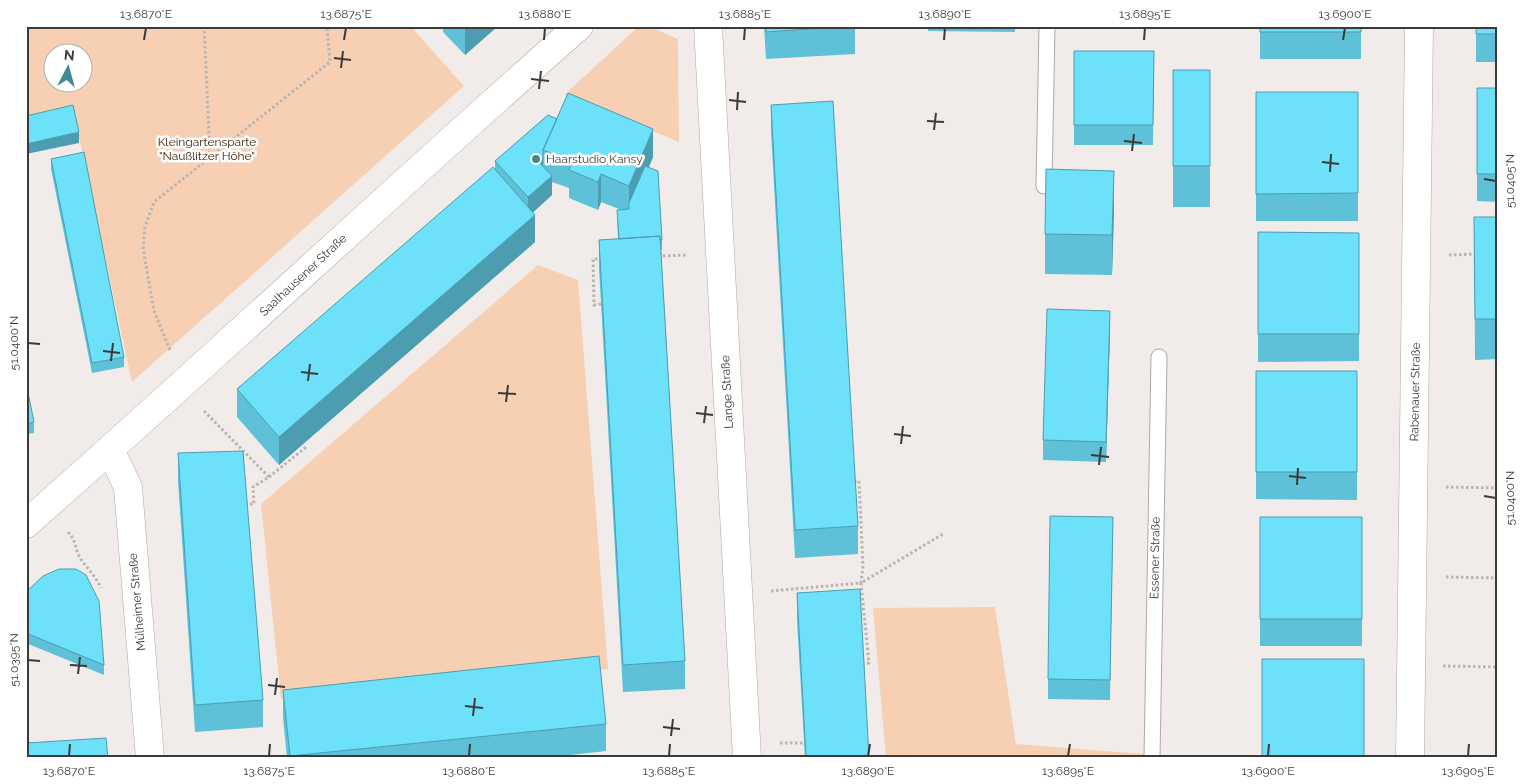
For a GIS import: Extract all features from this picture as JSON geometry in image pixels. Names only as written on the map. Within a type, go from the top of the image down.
[{"type":"street","name":"Saalhausener Straße","points":[[35,516],[186,383],[446,144],[579,26]]},
{"type":"street","name":"Lange Straße","points":[[708,26],[747,758]]},
{"type":"street","name":"Rabenauer Straße","points":[[1410,758],[1419,26]]},
{"type":"street","name":"Mülheimer Straße","points":[[110,450],[128,487],[150,758]]},
{"type":"lane","points":[[1044,186],[1047,26]]},
{"type":"lane","name":"Essener Straße","points":[[1152,758],[1159,357]]},
{"type":"path","points":[[204,26],[210,156]]},
{"type":"path","points":[[269,477],[186,383],[169,349],[154,311],[144,248],[145,227],[154,202],[330,62],[327,26]]},
{"type":"path","points":[[652,257],[720,254]]},
{"type":"path","points":[[1416,256],[1487,254]]},
{"type":"path","points":[[601,304],[594,305],[593,259],[603,259]]},
{"type":"path","points":[[246,504],[254,504],[253,487],[269,477],[305,448],[302,445]]},
{"type":"path","points":[[853,481],[860,481],[863,567],[861,583],[869,663],[862,664]]},
{"type":"path","points":[[1414,487],[1498,488]]},
{"type":"path","points":[[35,516],[74,537],[79,556],[97,578],[103,594]]},
{"type":"path","points":[[738,594],[861,583],[943,534]]},
{"type":"path","points":[[1412,576],[1498,578]]},
{"type":"path","points":[[1412,666],[1498,667]]},
{"type":"green space","name":"Kleingartensparte \"Naußlitzer Höhe\"","points":[[26,26],[414,26],[414,30],[464,86],[132,382],[73,109],[26,118]]},
{"type":"green space","points":[[639,26],[648,26],[678,39],[679,142],[564,95]]},
{"type":"green space","points":[[538,265],[578,280],[608,669],[281,699],[261,504]]},
{"type":"green space","points":[[995,607],[1016,744],[1143,754],[1143,758],[886,758],[873,608]]},
{"type":"building","points":[[766,26],[851,26],[766,32]]},
{"type":"building","points":[[1260,26],[1361,26],[1361,32],[1260,32]]},
{"type":"building","points":[[1476,26],[1498,26],[1498,34],[1476,34]]},
{"type":"building","points":[[1074,51],[1154,51],[1153,125],[1074,125]]},
{"type":"building","points":[[1173,70],[1210,70],[1210,166],[1173,166]]},
{"type":"building","points":[[1477,88],[1498,88],[1498,174],[1477,174]]},
{"type":"building","points":[[1256,92],[1358,92],[1358,193],[1256,194]]},
{"type":"building","points":[[568,93],[653,129],[629,186],[601,174],[598,182],[569,170],[572,162],[543,150]]},
{"type":"building","points":[[833,101],[858,526],[795,530],[771,105]]},
{"type":"building","points":[[73,105],[79,132],[26,144],[26,116]]},
{"type":"building","points":[[548,115],[557,119],[543,150],[543,158],[539,162],[552,176],[528,197],[495,161]]},
{"type":"building","points":[[84,152],[124,357],[92,363],[51,159]]},
{"type":"building","points":[[645,166],[658,171],[662,240],[660,240],[660,236],[619,239],[617,210],[629,209],[629,203]]},
{"type":"building","points":[[493,167],[535,215],[279,437],[237,389]]},
{"type":"building","points":[[1046,169],[1114,171],[1112,235],[1045,234]]},
{"type":"building","points":[[1474,217],[1498,217],[1498,319],[1475,319]]},
{"type":"building","points":[[1258,232],[1359,233],[1359,334],[1258,334]]},
{"type":"building","points":[[660,236],[685,661],[623,665],[599,240]]},
{"type":"building","points":[[1047,309],[1110,311],[1106,442],[1043,440]]},
{"type":"building","points":[[1256,371],[1357,371],[1357,472],[1256,472]]},
{"type":"building","points":[[26,383],[34,422],[26,424]]},
{"type":"building","points":[[243,451],[263,700],[195,705],[178,453]]},
{"type":"building","points":[[1050,516],[1113,517],[1110,680],[1048,679]]},
{"type":"building","points":[[1260,517],[1362,517],[1362,619],[1260,619]]},
{"type":"building","points":[[59,569],[76,569],[86,575],[99,601],[104,665],[26,633],[26,592],[43,576]]},
{"type":"building","points":[[860,589],[869,758],[806,758],[797,593]]},
{"type":"building","points":[[599,656],[606,724],[290,756],[283,690]]},
{"type":"building","points":[[1262,659],[1364,659],[1364,758],[1262,758]]},
{"type":"building","points":[[106,738],[108,758],[26,758],[26,743]]},
{"type":"place","name":"Haarstudio Kansy","points":[[536,159]]}]
